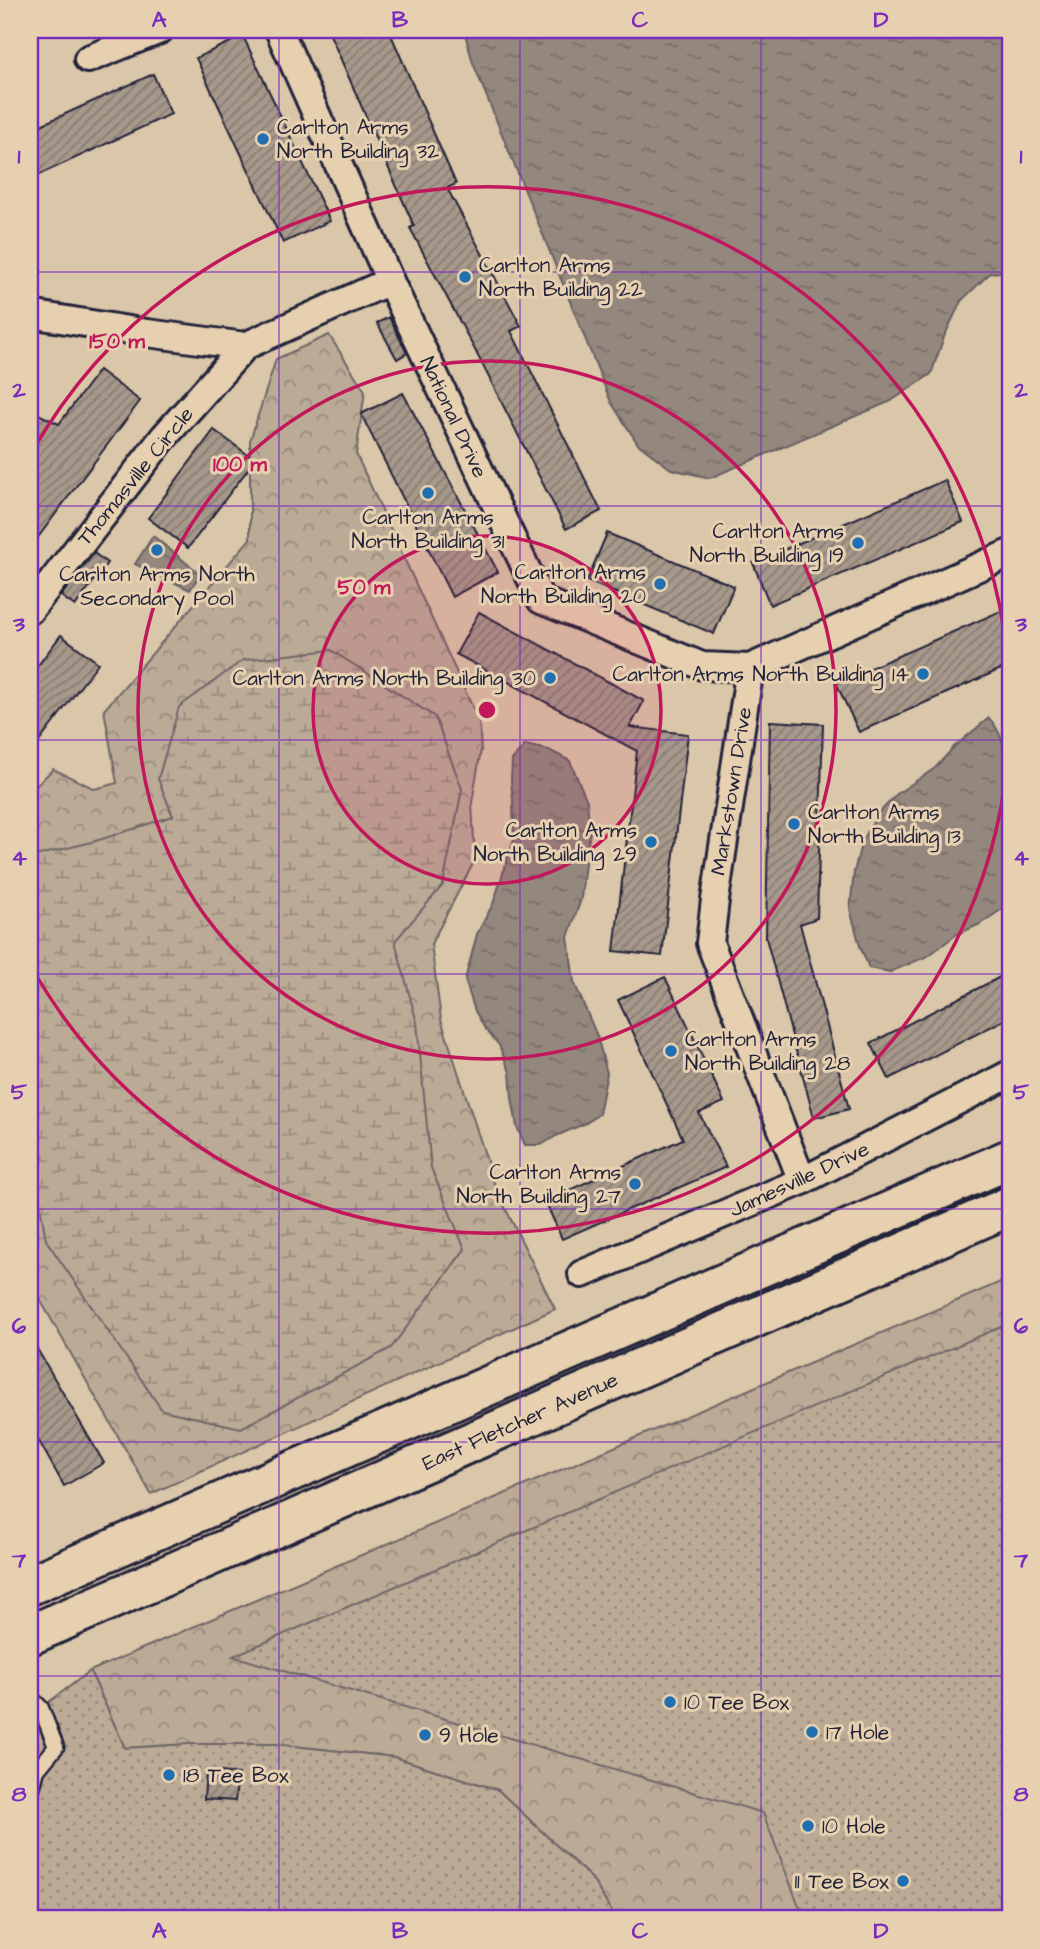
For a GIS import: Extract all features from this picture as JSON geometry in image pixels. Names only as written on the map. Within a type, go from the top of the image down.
[{"type":"main road","name":"East Fletcher Avenue","points":[[30,1635],[771,1287],[1010,1159]]},
{"type":"main road","name":"East Fletcher Avenue","points":[[30,1586],[771,1287],[1010,1206]]},
{"type":"street","points":[[88,59],[160,30]]},
{"type":"street","name":"National Drive","points":[[279,30],[390,281],[541,600],[702,666],[750,668]]},
{"type":"street","name":"Thomasville Circle","points":[[30,610],[163,438],[245,345],[390,281]]},
{"type":"street","points":[[30,314],[147,333],[245,345]]},
{"type":"street","points":[[750,668],[1010,553]]},
{"type":"street","name":"Markstown Drive","points":[[750,668],[710,943],[802,1181]]},
{"type":"street","name":"Jamesville Drive","points":[[582,1274],[802,1181],[1010,1074]]},
{"type":"lane","points":[[30,1696],[41,1708],[56,1747],[33,1771]]},
{"type":"lane","points":[[30,1756],[33,1771],[30,1796]]},
{"type":"green space","points":[[329,335],[365,391],[356,454],[479,721],[481,750],[472,802],[475,860],[431,944],[441,1019],[496,1189],[555,1309],[151,1494],[30,1282],[30,792],[53,769],[95,789],[117,783],[104,710],[250,539],[250,441],[276,359]]},
{"type":"green space","points":[[331,650],[435,717],[462,789],[443,885],[395,941],[417,1023],[431,1168],[465,1249],[391,1348],[241,1428],[162,1410],[46,1240],[30,1145],[30,860],[31,857],[96,841],[173,816],[158,779],[179,707],[243,660]]},
{"type":"green space","points":[[1010,1278],[1010,1919],[616,1919],[592,1879],[498,1790],[394,1757],[275,1744],[189,1744],[125,1748],[90,1671]]},
{"type":"green space","points":[[1010,1323],[1010,1919],[804,1919],[763,1813],[233,1656]]},
{"type":"green space","points":[[90,1671],[125,1748],[189,1744],[275,1744],[394,1757],[498,1790],[592,1879],[616,1919],[30,1919],[30,1713],[41,1708]]},
{"type":"water","points":[[464,30],[1010,30],[1010,271],[990,273],[961,301],[931,374],[891,401],[710,478],[671,469],[638,444],[611,402],[473,63]]},
{"type":"water","name":"Carlton Arms North Secondary Pool","points":[[153,536],[200,574],[190,590],[135,564]]},
{"type":"water","points":[[989,718],[1000,734],[1010,785],[1010,904],[978,925],[957,934],[928,956],[890,972],[869,968],[850,909],[854,872],[861,844],[877,815],[897,794],[935,768],[954,747]]},
{"type":"water","points":[[525,745],[549,750],[570,761],[587,801],[590,832],[581,899],[568,937],[574,982],[597,1036],[607,1073],[599,1114],[541,1145],[525,1145],[517,1127],[510,1072],[499,1045],[485,1029],[475,1011],[465,980],[477,934],[493,904],[514,839],[512,760]]},
{"type":"building","points":[[328,30],[389,30],[456,184],[447,188],[521,326],[511,331],[601,511],[566,529],[410,228],[414,226]]},
{"type":"building","name":"Carlton Arms North Building 32","points":[[243,36],[330,221],[283,243],[196,58]]},
{"type":"building","points":[[153,74],[171,114],[30,179],[30,130]]},
{"type":"building","points":[[389,317],[407,353],[397,359],[377,323]]},
{"type":"building","points":[[99,370],[140,401],[30,548],[30,410],[59,424]]},
{"type":"building","name":"Carlton Arms North Building 31","points":[[403,393],[498,572],[452,597],[361,414]]},
{"type":"building","points":[[214,430],[255,460],[188,548],[148,518]]},
{"type":"building","name":"Carlton Arms North Building 19","points":[[945,480],[963,522],[770,605],[753,563]]},
{"type":"building","name":"Carlton Arms North Building 20","points":[[607,533],[734,586],[714,634],[587,581]]},
{"type":"building","points":[[94,553],[107,563],[75,606],[61,596]]},
{"type":"building","name":"Carlton Arms North Building 14","points":[[1010,607],[1010,665],[859,732],[836,683]]},
{"type":"building","points":[[479,612],[644,701],[630,727],[688,734],[662,956],[614,951],[637,751],[456,654]]},
{"type":"building","points":[[61,635],[98,663],[30,754],[30,676]]},
{"type":"building","points":[[770,721],[823,724],[817,918],[800,924],[849,1109],[814,1118],[766,938]]},
{"type":"building","points":[[1010,972],[1010,1017],[889,1079],[871,1043]]},
{"type":"building","points":[[665,977],[724,1102],[699,1113],[726,1167],[562,1239],[545,1201],[683,1139],[618,1000]]},
{"type":"building","points":[[30,1337],[104,1463],[64,1486],[30,1425]]},
{"type":"building","points":[[206,1770],[238,1774],[235,1801],[204,1799]]},
{"type":"place","name":"Carlton Arms North Building 32","points":[[263,139]]},
{"type":"place","name":"Carlton Arms North Building 22","points":[[465,277]]},
{"type":"place","name":"Carlton Arms North Building 31","points":[[428,493]]},
{"type":"place","name":"Carlton Arms North Building 19","points":[[858,543]]},
{"type":"place","name":"Carlton Arms North Secondary Pool","points":[[157,550]]},
{"type":"place","name":"Carlton Arms North Building 20","points":[[660,584]]},
{"type":"place","name":"Carlton Arms North Building 14","points":[[923,674]]},
{"type":"place","name":"Carlton Arms North Building 30","points":[[550,678]]},
{"type":"place","name":"Carlton Arms North Building 13","points":[[794,824]]},
{"type":"place","name":"Carlton Arms North Building 29","points":[[651,842]]},
{"type":"place","name":"Carlton Arms North Building 28","points":[[671,1051]]},
{"type":"place","name":"Carlton Arms North Building 27","points":[[635,1184]]},
{"type":"place","name":"10 Tee Box","points":[[670,1702]]},
{"type":"place","name":"17 Hole","points":[[812,1732]]},
{"type":"place","name":"9 Hole","points":[[425,1735]]},
{"type":"place","name":"18 Tee Box","points":[[169,1775]]},
{"type":"place","name":"10 Hole","points":[[808,1826]]},
{"type":"place","name":"11 Tee Box","points":[[903,1881]]}]
